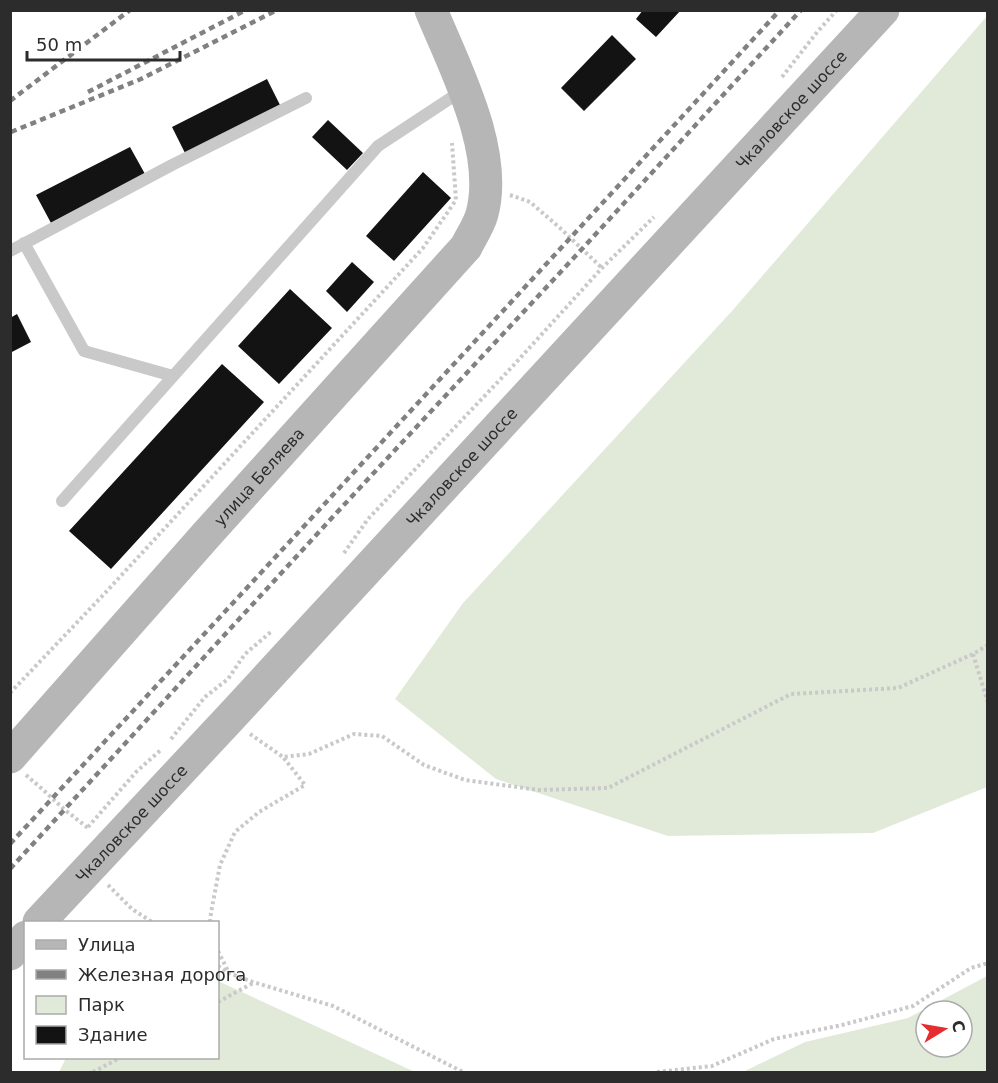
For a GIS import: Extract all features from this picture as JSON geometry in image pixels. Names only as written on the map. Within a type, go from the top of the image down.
[{"type":"street","name":"улица Беляева","points":[[17,765],[207,534],[466,247],[482,215],[486,186],[484,160],[464,89],[431,10]]},
{"type":"street","name":"Чкаловское шоссе","points":[[40,921],[883,10]]},
{"type":"street","points":[[10,954],[24,940]]},
{"type":"lane","points":[[62,501],[378,146],[464,89]]},
{"type":"lane","points":[[10,251],[172,165],[306,98]]},
{"type":"lane","points":[[24,243],[84,351],[173,376]]},
{"type":"path","points":[[776,85],[837,10]]},
{"type":"path","points":[[10,693],[423,248],[456,200],[452,140]]},
{"type":"path","points":[[486,186],[530,202],[602,268]]},
{"type":"path","points":[[343,554],[368,519],[602,268],[657,213]]},
{"type":"path","points":[[150,921],[132,909],[90,867],[88,827],[137,771],[167,745],[205,697],[228,679],[245,654],[273,630]]},
{"type":"path","points":[[283,757],[309,754],[354,734],[382,736],[424,765],[465,780],[539,790],[608,788],[790,694],[898,688],[973,654],[987,645]]},
{"type":"path","points":[[973,654],[987,703]]},
{"type":"path","points":[[205,697],[229,719],[283,757],[305,785],[259,812],[235,832],[220,865],[210,921]]},
{"type":"path","points":[[17,765],[64,810],[88,827]]},
{"type":"path","points":[[219,953],[229,973]]},
{"type":"path","points":[[657,1072],[712,1066],[774,1039],[842,1025],[913,1006],[971,968],[987,963]]},
{"type":"path","points":[[219,967],[253,982],[333,1006],[463,1072]]},
{"type":"path","points":[[219,1001],[253,982]]},
{"type":"path","points":[[93,1072],[118,1059]]},
{"type":"green space","points":[[987,16],[987,787],[873,833],[668,836],[496,779],[395,699],[463,603],[732,311]]},
{"type":"green space","points":[[987,976],[987,1072],[743,1072],[805,1042],[914,1015],[914,1059],[974,1059],[974,999],[944,999]]},
{"type":"green space","points":[[219,981],[415,1072],[59,1072],[66,1059],[219,1059]]},
{"type":"building","points":[[643,10],[681,10],[656,37],[636,19]]},
{"type":"building","points":[[612,35],[636,59],[584,111],[561,88]]},
{"type":"building","points":[[267,79],[280,105],[185,153],[172,127]]},
{"type":"building","points":[[328,120],[363,153],[347,170],[312,137]]},
{"type":"building","points":[[130,147],[145,174],[51,223],[36,195]]},
{"type":"building","points":[[423,172],[451,198],[394,261],[366,236]]},
{"type":"building","points":[[352,262],[374,282],[347,312],[326,291]]},
{"type":"building","points":[[290,289],[332,328],[279,384],[238,346]]},
{"type":"building","points":[[17,314],[31,342],[10,353],[10,318]]},
{"type":"building","points":[[222,364],[264,402],[111,569],[69,531]]},
{"type":"railway","points":[[10,101],[130,10]]},
{"type":"railway","points":[[88,92],[246,10]]},
{"type":"railway","points":[[11,132],[141,79],[277,10]]},
{"type":"railway","points":[[10,844],[780,10]]},
{"type":"railway","points":[[10,869],[801,10]]}]
